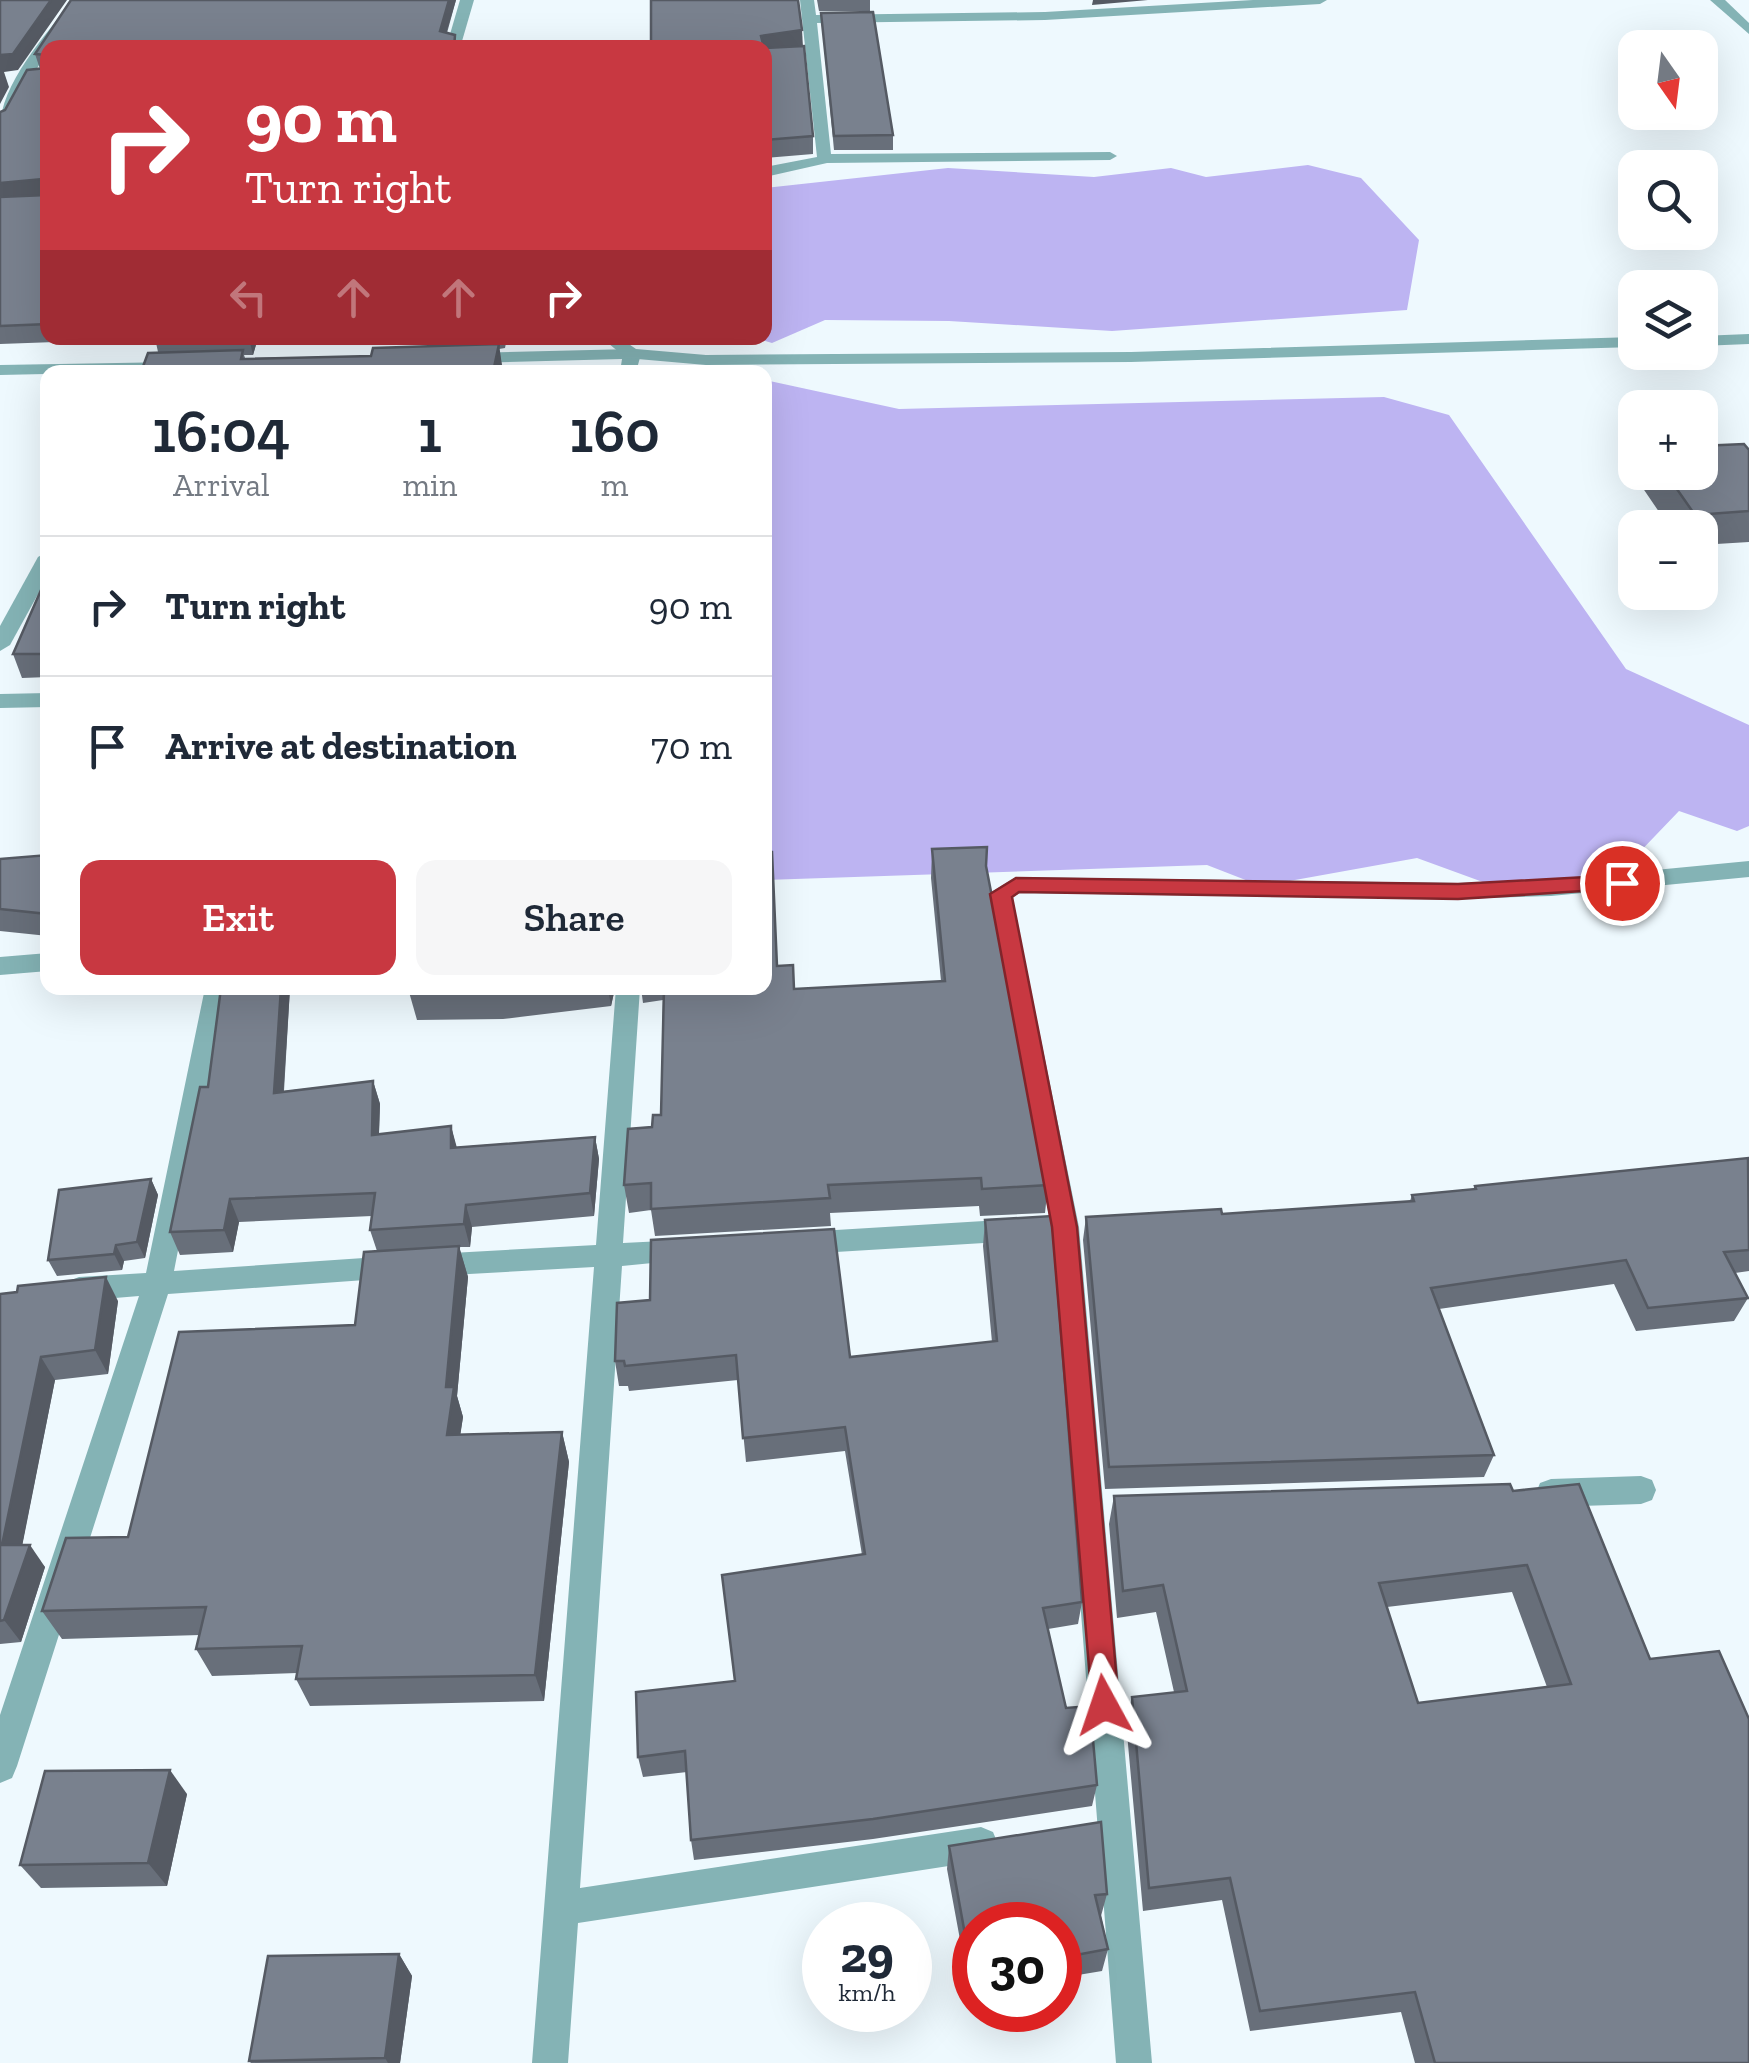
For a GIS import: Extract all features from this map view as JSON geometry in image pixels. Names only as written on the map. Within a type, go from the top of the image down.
[{"type":"street","points":[[51,40],[78,0]]},
{"type":"street","points":[[455,40],[467,0]]},
{"type":"street","points":[[807,0],[810,19],[804,55],[824,131],[824,159]]},
{"type":"street","points":[[810,19],[1044,16],[1320,0]]},
{"type":"street","points":[[1716,0],[1749,30]]},
{"type":"street","points":[[0,125],[40,56]]},
{"type":"street","points":[[0,79],[40,78]]},
{"type":"street","points":[[772,171],[813,165],[824,159],[1110,156]]},
{"type":"street","points":[[1718,340],[1749,339]]},
{"type":"street","points":[[454,359],[630,363],[1092,357],[1618,342]]},
{"type":"street","points":[[0,370],[40,370]]},
{"type":"street","points":[[0,645],[40,572]]},
{"type":"street","points":[[0,701],[40,700]]},
{"type":"street","points":[[1134,2063],[1086,1507],[1075,1227],[1000,894],[1008,887],[1458,891],[1551,888],[1749,869]]},
{"type":"street","points":[[0,966],[40,963]]},
{"type":"street","points":[[0,1766],[9,1707],[158,1280],[216,995]]},
{"type":"street","points":[[550,2063],[627,995]]},
{"type":"street","points":[[767,1246],[1075,1227]]},
{"type":"street","points":[[59,1292],[158,1280],[708,1249]]},
{"type":"street","points":[[1522,1494],[1641,1490]]},
{"type":"street","points":[[1086,1507],[1126,1506]]},
{"type":"street","points":[[1075,1830],[1114,1824]]},
{"type":"street","points":[[563,1908],[1016,1838]]},
{"type":"shaded area","points":[[1308,165],[1361,178],[1419,240],[1407,310],[1112,331],[949,321],[825,320],[772,343],[772,187],[948,168],[1094,177],[1171,168],[1206,177]]},
{"type":"shaded area","points":[[772,382],[899,409],[1384,397],[1449,415],[1626,669],[1749,725],[1749,826],[1737,831],[1679,811],[1608,885],[1502,889],[1417,858],[1261,886],[1207,865],[772,880]]},
{"type":"building","points":[[0,0],[51,0],[13,54],[0,55]]},
{"type":"building","points":[[71,0],[449,0],[440,31],[455,35],[455,40],[44,40]]},
{"type":"building","points":[[651,0],[798,0],[802,30],[761,36],[762,40],[651,40]]},
{"type":"building","points":[[873,12],[893,135],[834,136],[821,13]]},
{"type":"building","points":[[804,46],[813,136],[772,139],[772,48]]},
{"type":"building","points":[[40,69],[40,179],[0,183],[0,112],[5,110],[27,70]]},
{"type":"building","points":[[40,195],[40,324],[0,326],[0,197]]},
{"type":"building","points":[[499,345],[494,365],[144,365],[148,353],[243,350],[241,359],[371,356],[373,348]]},
{"type":"building","points":[[1744,444],[1749,450],[1749,511],[1692,510],[1678,490],[1718,490],[1718,445]]},
{"type":"building","points":[[40,592],[40,654],[13,654]]},
{"type":"building","points":[[987,847],[986,866],[1048,1185],[982,1189],[981,1178],[828,1185],[830,1198],[651,1209],[651,1183],[624,1185],[628,1129],[652,1127],[653,1115],[661,1115],[664,995],[772,995],[772,852],[777,966],[793,965],[794,989],[945,981],[932,849]]},
{"type":"building","points":[[40,856],[40,913],[0,909],[0,859]]},
{"type":"building","points":[[220,995],[281,995],[274,1093],[373,1081],[372,1135],[451,1126],[451,1148],[595,1137],[590,1193],[466,1205],[464,1224],[370,1230],[375,1193],[230,1199],[224,1230],[170,1232],[200,1087],[208,1087]]},
{"type":"building","points":[[1748,1158],[1749,1250],[1724,1252],[1748,1298],[1648,1308],[1626,1260],[1431,1288],[1494,1455],[1109,1467],[1086,1217],[1221,1209],[1222,1214],[1414,1201],[1412,1195],[1476,1189],[1475,1186]]},
{"type":"building","points":[[151,1179],[137,1242],[116,1245],[114,1254],[48,1260],[59,1190]]},
{"type":"building","points":[[1052,1216],[1082,1602],[1043,1608],[1066,1708],[1090,1706],[1097,1785],[873,1819],[691,1840],[685,1751],[638,1757],[636,1692],[735,1681],[722,1575],[865,1554],[845,1427],[743,1438],[736,1355],[625,1366],[624,1361],[615,1361],[617,1303],[650,1300],[651,1240],[834,1229],[850,1357],[997,1341],[985,1220]]},
{"type":"building","points":[[459,1246],[446,1387],[454,1387],[447,1435],[562,1432],[535,1675],[296,1679],[302,1646],[196,1649],[206,1607],[42,1611],[66,1538],[128,1537],[179,1332],[355,1325],[364,1252]]},
{"type":"building","points":[[106,1277],[95,1350],[41,1357],[2,1545],[30,1545],[4,1620],[0,1621],[0,1294],[17,1292],[18,1286]]},
{"type":"building","points":[[1510,1484],[1513,1491],[1579,1484],[1650,1659],[1719,1651],[1749,1719],[1749,2063],[1435,2063],[1415,1992],[1260,2011],[1230,1878],[1149,1888],[1132,1697],[1187,1691],[1163,1585],[1123,1591],[1114,1496]],"holes":[[[1527,1565],[1571,1684],[1418,1703],[1379,1583]]]},
{"type":"building","points":[[170,1770],[148,1863],[20,1865],[45,1771]]},
{"type":"building","points":[[1101,1822],[1107,1894],[1095,1895],[1108,1949],[1082,1954],[1082,1902],[959,1902],[949,1846]]},
{"type":"building","points":[[399,1954],[385,2058],[249,2061],[268,1956]]},
{"type":"route","points":[[1104,1705],[1065,1227],[1000,894],[1016,885],[1458,891],[1622,883]]}]
